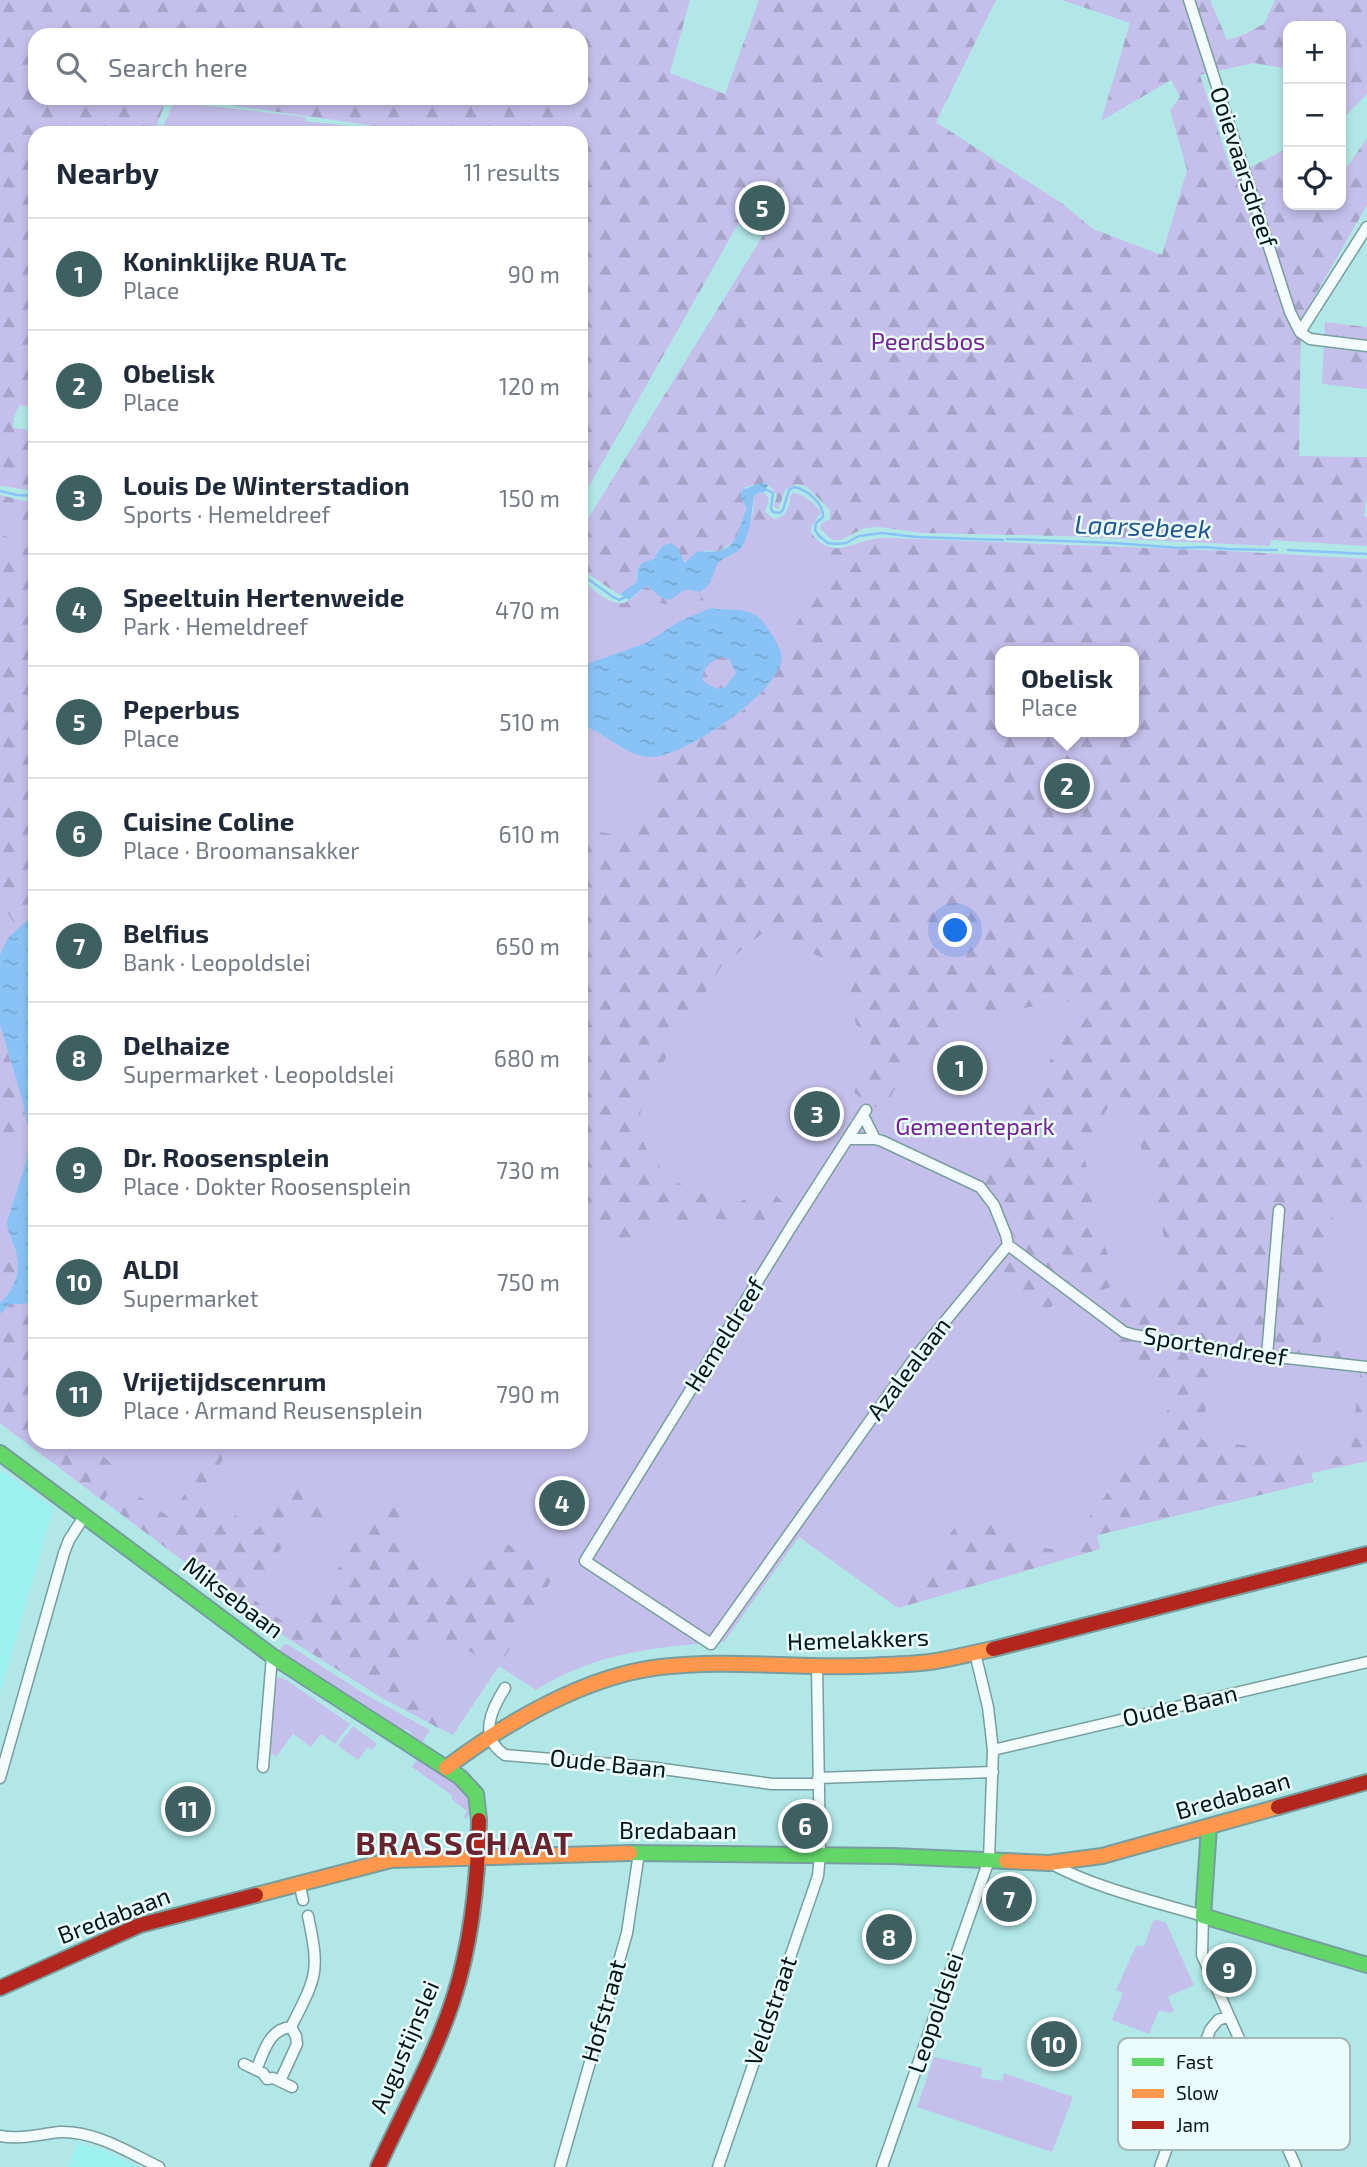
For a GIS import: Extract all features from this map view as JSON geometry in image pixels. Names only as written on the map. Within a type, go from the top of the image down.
[{"type":"main road","name":"Miksebaan","points":[[0,1453],[272,1656],[468,1782],[478,1801],[478,1858]]},
{"type":"main road","name":"Hemelakkers","points":[[446,1768],[476,1745],[548,1704],[610,1678],[659,1667],[711,1664],[909,1664],[975,1653],[1367,1554]]},
{"type":"main road","name":"Bredabaan","points":[[0,1988],[140,1925],[391,1860],[639,1853],[820,1854],[1049,1863],[1102,1856],[1367,1782]]},
{"type":"main road","points":[[1209,1826],[1203,1916],[1367,1965]]},
{"type":"main road","name":"Augustijnslei","points":[[378,2167],[452,2001],[467,1937],[478,1858]]},
{"type":"street","name":"Ooievaarsdreef","points":[[1189,0],[1290,312],[1300,331]]},
{"type":"street","points":[[1367,226],[1300,331],[1310,339],[1367,346]]},
{"type":"street","name":"Hemeldreef","points":[[711,1644],[585,1561],[864,1112],[875,1139]]},
{"type":"street","points":[[848,1139],[875,1139],[980,1187],[994,1205],[1008,1245]]},
{"type":"street","points":[[1267,1356],[1279,1210]]},
{"type":"street","name":"Sportendreef","points":[[1008,1245],[1124,1332],[1209,1348],[1367,1367]]},
{"type":"street","name":"Azalealaan","points":[[711,1644],[914,1359],[1008,1245]]},
{"type":"street","points":[[0,1778],[64,1553],[72,1534],[85,1516]]},
{"type":"street","points":[[711,1644],[711,1664]]},
{"type":"street","points":[[975,1653],[988,1707],[993,1750],[989,1860]]},
{"type":"street","points":[[263,1767],[272,1656]]},
{"type":"street","name":"Oude Baan","points":[[993,1750],[1367,1662]]},
{"type":"street","name":"Veldstraat","points":[[718,2167],[818,1876],[820,1854],[817,1665]]},
{"type":"street","points":[[489,1737],[495,1703],[505,1688]]},
{"type":"street","name":"Oude Baan","points":[[489,1737],[494,1746],[505,1755],[648,1767],[772,1784],[993,1772]]},
{"type":"street","name":"Hofstraat","points":[[560,2167],[627,1933],[639,1853]]},
{"type":"street","name":"Leopoldslei","points":[[882,2167],[989,1860]]},
{"type":"street","points":[[1049,1863],[1093,1883],[1203,1916],[1202,1955],[1239,2038]]},
{"type":"street","points":[[299,1882],[303,1900]]},
{"type":"street","points":[[291,2027],[314,1980],[316,1953],[308,1916]]},
{"type":"street","points":[[1207,2038],[1218,2020],[1229,2016]]},
{"type":"street","points":[[256,2070],[272,2035],[281,2028],[291,2027]]},
{"type":"street","points":[[280,2081],[297,2044],[291,2027]]},
{"type":"street","points":[[244,2064],[263,2073],[267,2079],[273,2078],[292,2087]]},
{"type":"street","points":[[0,2136],[12,2139],[60,2132],[81,2134],[107,2142],[159,2167]]},
{"type":"street","points":[[1160,2167],[1166,2150]]},
{"type":"street","points":[[1288,2150],[1296,2167]]},
{"type":"shaded area","points":[[2,1471],[53,1508],[0,1692],[0,1475]]},
{"type":"shaded area","points":[[77,2143],[104,2150],[138,2167],[69,2167]]},
{"type":"green space","name":"Peerdsbos","points":[[0,0],[690,0],[670,73],[725,94],[759,0],[996,0],[936,122],[1063,204],[1093,229],[1162,255],[1187,170],[1170,110],[1180,97],[1171,80],[1101,121],[1130,23],[1062,0],[1210,0],[1227,40],[1264,24],[1275,0],[1367,0],[1367,94],[1346,115],[1346,21],[1283,21],[1283,68],[1254,63],[1200,75],[1233,176],[1283,151],[1283,210],[1346,210],[1346,166],[1367,138],[1367,205],[1301,320],[1299,456],[1367,457],[1364,516],[1367,517],[1367,546],[1271,540],[1270,546],[1064,536],[922,533],[879,527],[864,528],[841,540],[832,540],[820,529],[822,523],[830,519],[830,510],[806,486],[796,484],[785,490],[777,509],[774,506],[777,496],[771,487],[763,483],[745,487],[743,501],[747,509],[736,541],[717,552],[706,550],[686,562],[660,548],[654,559],[642,563],[638,569],[637,582],[627,591],[618,594],[588,574],[588,519],[783,203],[758,189],[588,488],[588,126],[369,126],[228,105],[588,105],[588,28],[28,28],[28,105],[164,105],[157,126],[28,126],[28,403],[26,407],[20,405],[14,416],[13,428],[28,429],[28,490],[0,486]]},
{"type":"green space","points":[[173,105],[200,105],[306,117],[305,121],[348,126],[163,126]]},
{"type":"green space","points":[[1325,322],[1367,327],[1367,389],[1322,384]]},
{"type":"green space","points":[[760,492],[768,497],[765,512],[774,519],[787,511],[793,493],[805,497],[821,512],[811,527],[811,533],[828,547],[837,548],[886,538],[1367,559],[1367,1208],[1334,1205],[1320,1349],[1367,1355],[1367,1419],[1363,1450],[1367,1451],[1367,1461],[1311,1473],[1313,1482],[1098,1535],[1100,1549],[898,1608],[960,1520],[974,1530],[978,1525],[983,1529],[987,1523],[1008,1527],[1027,1540],[1046,1548],[1054,1549],[1070,1544],[1090,1524],[1089,1518],[1175,1400],[1096,1342],[1107,1325],[1062,1292],[1043,1319],[992,1279],[1013,1252],[1014,1236],[996,1193],[979,1177],[1088,998],[980,1015],[931,1029],[882,1111],[854,1093],[873,1035],[856,1025],[848,970],[765,931],[720,968],[646,1091],[638,1123],[648,1152],[672,1179],[724,1203],[736,1204],[762,1190],[771,1191],[787,1208],[782,1225],[761,1239],[732,1221],[694,1220],[659,1228],[634,1244],[625,1245],[608,1241],[588,1227],[588,829],[616,835],[633,830],[640,812],[654,797],[644,782],[652,757],[667,754],[719,728],[764,690],[783,659],[798,621],[828,576],[830,558],[780,528],[759,527],[750,534],[715,589],[717,599],[665,604],[650,601],[634,611],[618,616],[588,601],[588,585],[602,596],[619,603],[628,602],[647,586],[656,592],[675,597],[687,589],[699,592],[707,588],[718,563],[742,546],[753,512],[754,496]],"holes":[[[1123,1097],[1129,1101],[1176,1283],[1165,1287],[1167,1294],[1134,1303],[1132,1296],[1109,1301],[1104,1289],[1117,1285],[1097,1220],[1083,1152],[1108,1107],[1115,1111]],[[1212,1354],[1360,1372],[1350,1458],[1202,1440]]]},
{"type":"green space","name":"Gemeentepark","points":[[764,493],[769,499],[765,512],[774,519],[787,511],[793,493],[801,495],[821,512],[811,527],[811,533],[828,547],[846,547],[886,538],[1367,559],[1367,1461],[1311,1473],[1313,1482],[1098,1535],[1100,1549],[898,1608],[799,1537],[724,1642],[627,1654],[581,1667],[536,1690],[499,1666],[453,1735],[379,1696],[281,1634],[35,1449],[588,1449],[588,586],[608,600],[626,602],[639,591],[729,556],[740,549]]},
{"type":"green space","name":"Gemeentepark","points":[[0,495],[28,501],[28,1444],[0,1423]]},
{"type":"green space","points":[[0,495],[28,501],[28,537],[0,525]]},
{"type":"green space","points":[[0,533],[28,548],[28,941],[0,900]]},
{"type":"green space","points":[[721,657],[729,659],[737,673],[725,687],[717,689],[703,681],[703,673],[707,666]]},
{"type":"green space","points":[[0,1024],[28,1124],[28,1138],[19,1142],[0,1142]]},
{"type":"green space","points":[[0,1247],[15,1258],[18,1273],[12,1289],[0,1303]]},
{"type":"green space","points":[[28,1302],[28,1444],[0,1423],[0,1314],[10,1304]]},
{"type":"green space","points":[[34,1449],[94,1449],[120,1472],[103,1501]]},
{"type":"green space","points":[[191,1449],[225,1449],[222,1461],[202,1493],[257,1530],[289,1482],[340,1516],[326,1537],[300,1520],[249,1596],[287,1625],[281,1634],[114,1509],[129,1489],[169,1517],[208,1460]]},
{"type":"green space","points":[[390,1493],[413,1510],[406,1531],[408,1549],[416,1563],[429,1573],[445,1576],[461,1574],[476,1563],[487,1544],[499,1538],[554,1576],[499,1666],[426,1630],[404,1674],[428,1687],[421,1702],[448,1715],[440,1729],[379,1696],[289,1639],[345,1559],[373,1511]]},
{"type":"green space","points":[[287,1644],[368,1696],[430,1730],[421,1744],[415,1741],[416,1738],[411,1732],[406,1729],[403,1733],[278,1652]]},
{"type":"green space","points":[[279,1677],[350,1724],[335,1744],[321,1734],[311,1747],[293,1734],[276,1757],[270,1753],[276,1680]]},
{"type":"green space","points":[[353,1726],[377,1744],[372,1750],[368,1747],[358,1760],[338,1746]]},
{"type":"green space","points":[[418,1758],[459,1786],[469,1802],[471,1812],[466,1819],[464,1817],[467,1811],[451,1799],[453,1796],[412,1767]]},
{"type":"green space","points":[[1154,1919],[1166,1923],[1194,1985],[1168,1997],[1174,2011],[1169,2013],[1159,2010],[1149,2034],[1112,2020],[1123,1993],[1116,1990],[1136,1946],[1144,1946]]},
{"type":"green space","points":[[934,2057],[982,2068],[981,2078],[1002,2081],[1004,2073],[1073,2097],[1052,2152],[917,2107]]},
{"type":"water","points":[[763,482],[768,485],[764,493],[760,492],[754,496],[750,524],[743,544],[719,562],[709,584],[703,590],[699,592],[687,589],[669,600],[660,597],[648,586],[629,600],[620,594],[637,582],[638,569],[642,563],[654,559],[665,545],[671,543],[678,548],[684,562],[696,552],[726,548],[738,534],[747,509],[741,498],[742,490]]},
{"type":"water","points":[[711,608],[743,611],[756,615],[763,622],[778,645],[782,658],[777,672],[766,688],[729,720],[669,754],[644,756],[626,750],[588,727],[588,664],[646,643],[680,621]],"holes":[[[721,657],[729,659],[736,673],[725,687],[717,689],[703,681],[705,669]]]},
{"type":"water","points":[[28,919],[28,1127],[0,1024],[0,955],[8,938]]},
{"type":"water","points":[[28,1150],[28,1302],[10,1304],[0,1314],[0,1303],[14,1285],[18,1271],[17,1256],[7,1222]]},
{"type":"waterway","name":"Laarsebeek","points":[[763,488],[773,493],[771,509],[780,513],[789,490],[794,487],[809,494],[818,502],[823,512],[815,530],[828,543],[846,543],[859,536],[882,533],[1003,540]]},
{"type":"waterway","name":"Laarsebeek","points":[[0,491],[28,496]]},
{"type":"waterway","name":"Laarsebeek","points":[[1007,539],[1277,550]]},
{"type":"waterway","name":"Laarsebeek","points":[[1288,550],[1367,554]]},
{"type":"waterway","name":"Laarsebeek","points":[[588,579],[619,600],[628,596]]},
{"type":"traffic: fast","points":[[0,1453],[272,1656],[460,1777],[476,1794],[479,1820]]},
{"type":"traffic: fast","points":[[1209,1827],[1203,1916],[1367,1965]]},
{"type":"traffic: fast","points":[[630,1853],[892,1856],[1006,1861]]},
{"type":"traffic: slow","points":[[446,1768],[494,1734],[547,1704],[603,1680],[632,1672],[709,1664],[912,1664],[993,1649]]},
{"type":"traffic: slow","points":[[1006,1861],[1049,1863],[1102,1856],[1278,1807]]},
{"type":"traffic: slow","points":[[256,1895],[391,1860],[630,1853]]},
{"type":"traffic: jam","points":[[993,1649],[1367,1554]]},
{"type":"traffic: jam","points":[[1278,1807],[1367,1782]]},
{"type":"traffic: jam","points":[[378,2167],[437,2043],[460,1978],[473,1911],[479,1820]]},
{"type":"traffic: jam","points":[[0,1988],[140,1925],[256,1895]]},
{"type":"place","name":"Peperbus","points":[[762,208]]},
{"type":"place","name":"Obelisk","points":[[1067,786]]},
{"type":"place","name":"Koninklijke RUA Tc","points":[[960,1068]]},
{"type":"place","name":"Louis De Winterstadion","points":[[817,1114]]},
{"type":"place","name":"Speeltuin Hertenweide","points":[[562,1503]]},
{"type":"place","name":"Vrijetijdscenrum","points":[[188,1809]]},
{"type":"place","name":"Cuisine Coline","points":[[805,1826]]},
{"type":"place","name":"Belfius","points":[[1009,1899]]},
{"type":"place","name":"Delhaize","points":[[889,1937]]},
{"type":"place","name":"Dr. Roosensplein","points":[[1229,1970]]},
{"type":"place","name":"ALDI","points":[[1054,2044]]},
{"type":"district","name":"BRASSCHAAT","points":[[465,1844]]}]
